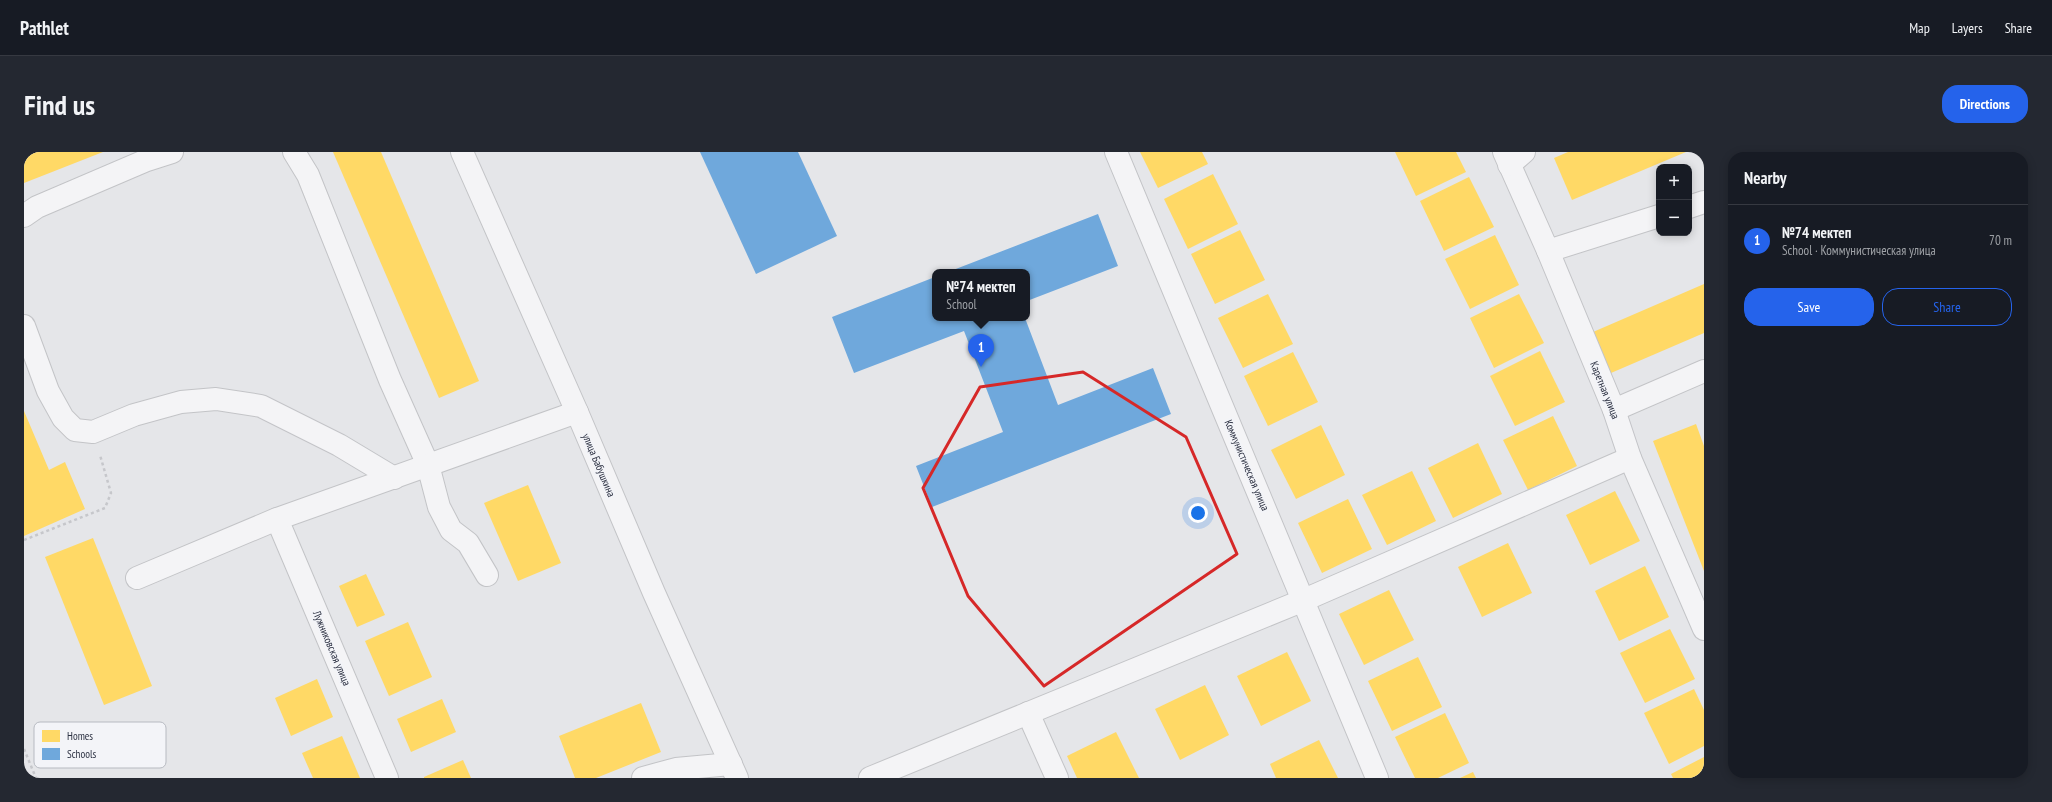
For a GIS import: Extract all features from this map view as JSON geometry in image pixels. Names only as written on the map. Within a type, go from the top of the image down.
[{"type":"street","points":[[24,216],[37,208],[147,160],[172,152]]},
{"type":"street","points":[[294,152],[308,175],[390,380],[428,465],[438,507],[451,530],[468,543],[487,575]]},
{"type":"street","name":"улица Бабушкина","points":[[462,152],[577,412],[654,593],[734,771]]},
{"type":"street","name":"Коммунистическая улица","points":[[1116,152],[1377,778]]},
{"type":"street","name":"Каретная улица","points":[[1512,156],[1548,251],[1614,410],[1630,458],[1704,629]]},
{"type":"street","points":[[1692,206],[1704,202]]},
{"type":"street","points":[[1548,251],[1656,217]]},
{"type":"street","points":[[24,326],[48,392],[63,418],[75,430],[92,432],[134,415],[180,402],[216,400],[261,406],[339,445],[394,478]]},
{"type":"street","points":[[1614,410],[1704,371]]},
{"type":"street","points":[[137,578],[277,519],[577,412]]},
{"type":"street","points":[[870,778],[1304,600],[1630,458]]},
{"type":"street","name":"Лужниковская улица","points":[[277,519],[387,778]]},
{"type":"street","points":[[1028,713],[1057,778]]},
{"type":"street","points":[[643,778],[676,769],[734,771]]},
{"type":"path","points":[[24,540],[105,508],[111,493],[92,432]]},
{"type":"path","points":[[24,749],[36,778]]},
{"type":"highlighted area","points":[[1083,372],[1186,437],[1237,554],[1044,686],[968,596],[923,488],[980,387]]},
{"type":"building: Homes","points":[[24,152],[103,152],[24,183]]},
{"type":"building: Homes","points":[[333,152],[381,152],[479,381],[439,398]]},
{"type":"building: Homes","points":[[1140,152],[1202,152],[1208,164],[1158,188]]},
{"type":"building: Homes","points":[[1395,152],[1456,152],[1466,172],[1416,196]]},
{"type":"building: Homes","points":[[1568,152],[1686,152],[1572,200],[1554,158]]},
{"type":"building: Homes","points":[[1213,174],[1238,224],[1188,249],[1164,199]]},
{"type":"building: Homes","points":[[1469,177],[1494,227],[1444,251],[1420,201]]},
{"type":"building: Homes","points":[[1240,230],[1265,280],[1215,304],[1191,254]]},
{"type":"building: Homes","points":[[1495,235],[1519,285],[1470,309],[1445,259]]},
{"type":"building: Homes","points":[[1704,284],[1704,333],[1611,373],[1593,332]]},
{"type":"building: Homes","points":[[1268,294],[1293,344],[1243,368],[1218,318]]},
{"type":"building: Homes","points":[[1519,294],[1544,343],[1494,368],[1470,318]]},
{"type":"building: Homes","points":[[1540,351],[1565,402],[1515,426],[1490,376]]},
{"type":"building: Homes","points":[[1293,352],[1318,402],[1268,426],[1244,376]]},
{"type":"building: Homes","points":[[24,411],[49,470],[65,462],[85,509],[24,536]]},
{"type":"building: Homes","points":[[1553,416],[1577,466],[1528,490],[1503,440]]},
{"type":"building: Homes","points":[[1696,424],[1704,446],[1704,571],[1653,441]]},
{"type":"building: Homes","points":[[1321,425],[1345,475],[1296,499],[1271,450]]},
{"type":"building: Homes","points":[[1478,443],[1502,494],[1453,518],[1428,468]]},
{"type":"building: Homes","points":[[1412,471],[1436,521],[1387,545],[1362,495]]},
{"type":"building: Homes","points":[[528,485],[561,563],[518,581],[484,503]]},
{"type":"building: Homes","points":[[1615,491],[1640,541],[1590,565],[1566,515]]},
{"type":"building: Homes","points":[[1348,499],[1372,549],[1322,573],[1298,523]]},
{"type":"building: Homes","points":[[93,538],[152,686],[104,705],[45,557]]},
{"type":"building: Homes","points":[[1508,543],[1532,593],[1482,617],[1458,567]]},
{"type":"building: Homes","points":[[1645,566],[1669,617],[1619,641],[1595,591]]},
{"type":"building: Homes","points":[[366,574],[385,615],[357,627],[339,586]]},
{"type":"building: Homes","points":[[1389,590],[1414,640],[1364,665],[1339,614]]},
{"type":"building: Homes","points":[[408,622],[432,677],[389,696],[365,641]]},
{"type":"building: Homes","points":[[1670,629],[1695,679],[1645,703],[1620,653]]},
{"type":"building: Homes","points":[[1287,652],[1311,701],[1261,726],[1237,676]]},
{"type":"building: Homes","points":[[1418,657],[1442,707],[1392,731],[1368,681]]},
{"type":"building: Homes","points":[[317,679],[333,717],[291,736],[275,698]]},
{"type":"building: Homes","points":[[1205,685],[1229,735],[1180,760],[1155,709]]},
{"type":"building: Homes","points":[[1694,689],[1704,710],[1704,746],[1669,764],[1644,713]]},
{"type":"building: Homes","points":[[442,699],[456,732],[411,752],[397,719]]},
{"type":"building: Homes","points":[[641,703],[661,752],[596,778],[575,778],[559,736]]},
{"type":"building: Homes","points":[[1445,713],[1469,763],[1438,778],[1415,778],[1395,737]]},
{"type":"building: Homes","points":[[1116,732],[1139,778],[1077,778],[1067,756]]},
{"type":"building: Homes","points":[[342,736],[360,778],[313,778],[302,753]]},
{"type":"building: Homes","points":[[1319,740],[1338,778],[1276,778],[1270,764]]},
{"type":"building: Homes","points":[[1704,757],[1704,778],[1673,778],[1671,774]]},
{"type":"building: Homes","points":[[463,760],[471,778],[424,778],[424,777]]},
{"type":"building: Homes","points":[[1473,772],[1476,778],[1460,778]]},
{"type":"building: Schools","points":[[700,152],[798,152],[837,236],[756,274]]},
{"type":"building: Schools","points":[[1098,214],[1118,266],[1030,300],[1030,269],[956,269]]},
{"type":"building: Schools","points":[[932,278],[932,321],[1026,321],[1058,405],[1153,368],[1171,414],[932,507],[916,466],[1003,432],[964,331],[854,373],[832,317]]},
{"type":"place","name":"№74 мектеп","points":[[981,367]]}]
